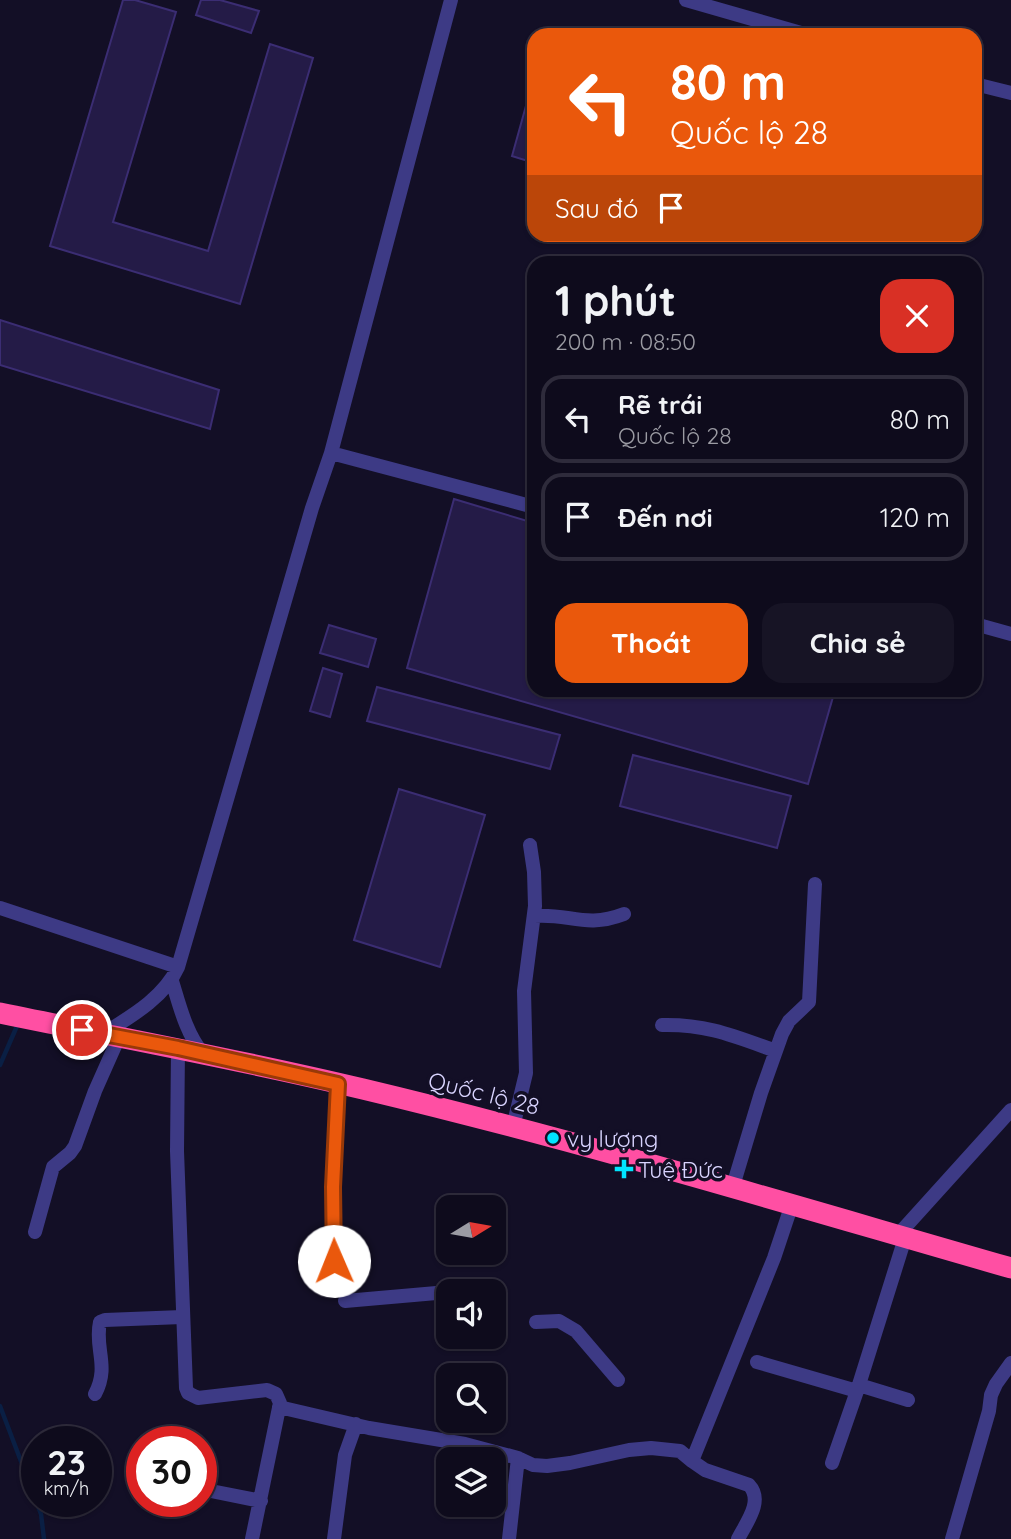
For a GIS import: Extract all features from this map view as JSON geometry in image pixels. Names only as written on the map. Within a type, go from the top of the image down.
[{"type":"highway","name":"Quốc lộ 28","points":[[9,1014],[178,1048],[513,1127],[733,1186],[1011,1268]]},
{"type":"street","points":[[203,1054],[194,1044],[183,1018],[175,974],[312,508],[331,453],[451,0]]},
{"type":"street","points":[[686,0],[784,28]]},
{"type":"street","points":[[982,86],[1011,93]]},
{"type":"street","points":[[331,453],[527,505]]},
{"type":"street","points":[[982,626],[1011,634]]},
{"type":"street","points":[[513,1127],[526,1073],[524,991],[534,916],[534,872],[530,845]]},
{"type":"street","points":[[733,1186],[776,1051],[789,1021],[809,1002],[814,884]]},
{"type":"street","points":[[0,908],[175,974]]},
{"type":"street","points":[[534,916],[550,915],[588,922],[624,914]]},
{"type":"street","points":[[35,1232],[53,1167],[75,1146],[111,1036],[175,974]]},
{"type":"street","points":[[662,1026],[709,1027],[776,1051]]},
{"type":"street","points":[[178,1048],[177,1151],[184,1380],[188,1393],[198,1398],[267,1390],[279,1398],[252,1539]]},
{"type":"street","points":[[334,1261],[338,1084]]},
{"type":"street","points":[[832,1463],[858,1388],[902,1237],[1011,1110]]},
{"type":"street","points":[[692,1461],[774,1258],[792,1204]]},
{"type":"street","points":[[345,1301],[436,1293]]},
{"type":"street","points":[[95,1394],[103,1374],[98,1334],[100,1322],[182,1317]]},
{"type":"street","points":[[536,1322],[559,1321],[576,1331],[618,1380]]},
{"type":"street","points":[[757,1362],[908,1399]]},
{"type":"street","points":[[952,1539],[989,1411],[991,1395],[1011,1363]]},
{"type":"street","points":[[279,1407],[369,1428],[465,1444],[519,1458],[533,1465],[547,1466],[587,1460],[629,1450],[651,1448],[680,1451],[705,1470],[749,1485],[755,1490],[755,1504],[738,1539]]},
{"type":"street","points":[[334,1539],[345,1455],[356,1424]]},
{"type":"street","points":[[509,1539],[519,1458]]},
{"type":"street","points":[[217,1492],[261,1501]]},
{"type":"building","points":[[123,0],[135,0],[176,12],[113,222],[208,251],[270,44],[313,58],[240,304],[50,246]]},
{"type":"building","points":[[201,0],[220,0],[259,11],[251,33],[196,15]]},
{"type":"building","points":[[527,102],[527,161],[512,156]]},
{"type":"building","points":[[0,320],[219,390],[210,429],[0,365]]},
{"type":"building","points":[[454,499],[527,521],[527,697],[833,697],[808,784],[407,668]]},
{"type":"building","points":[[329,625],[376,639],[368,667],[320,653]]},
{"type":"building","points":[[323,668],[342,674],[330,717],[310,711]]},
{"type":"building","points":[[377,687],[560,735],[550,769],[367,721]]},
{"type":"building","points":[[633,755],[791,796],[777,848],[620,806]]},
{"type":"building","points":[[399,789],[485,815],[440,967],[354,940]]},
{"type":"waterway","points":[[0,1065],[17,1026]]},
{"type":"waterway","points":[[0,1406],[41,1514],[44,1539]]},
{"type":"place","name":"vy lượng","points":[[553,1138]]},
{"type":"place","name":"Tuệ Đức","points":[[624,1169]]},
{"type":"route","points":[[82,1030],[178,1048],[338,1084],[334,1136],[334,1261]]}]
